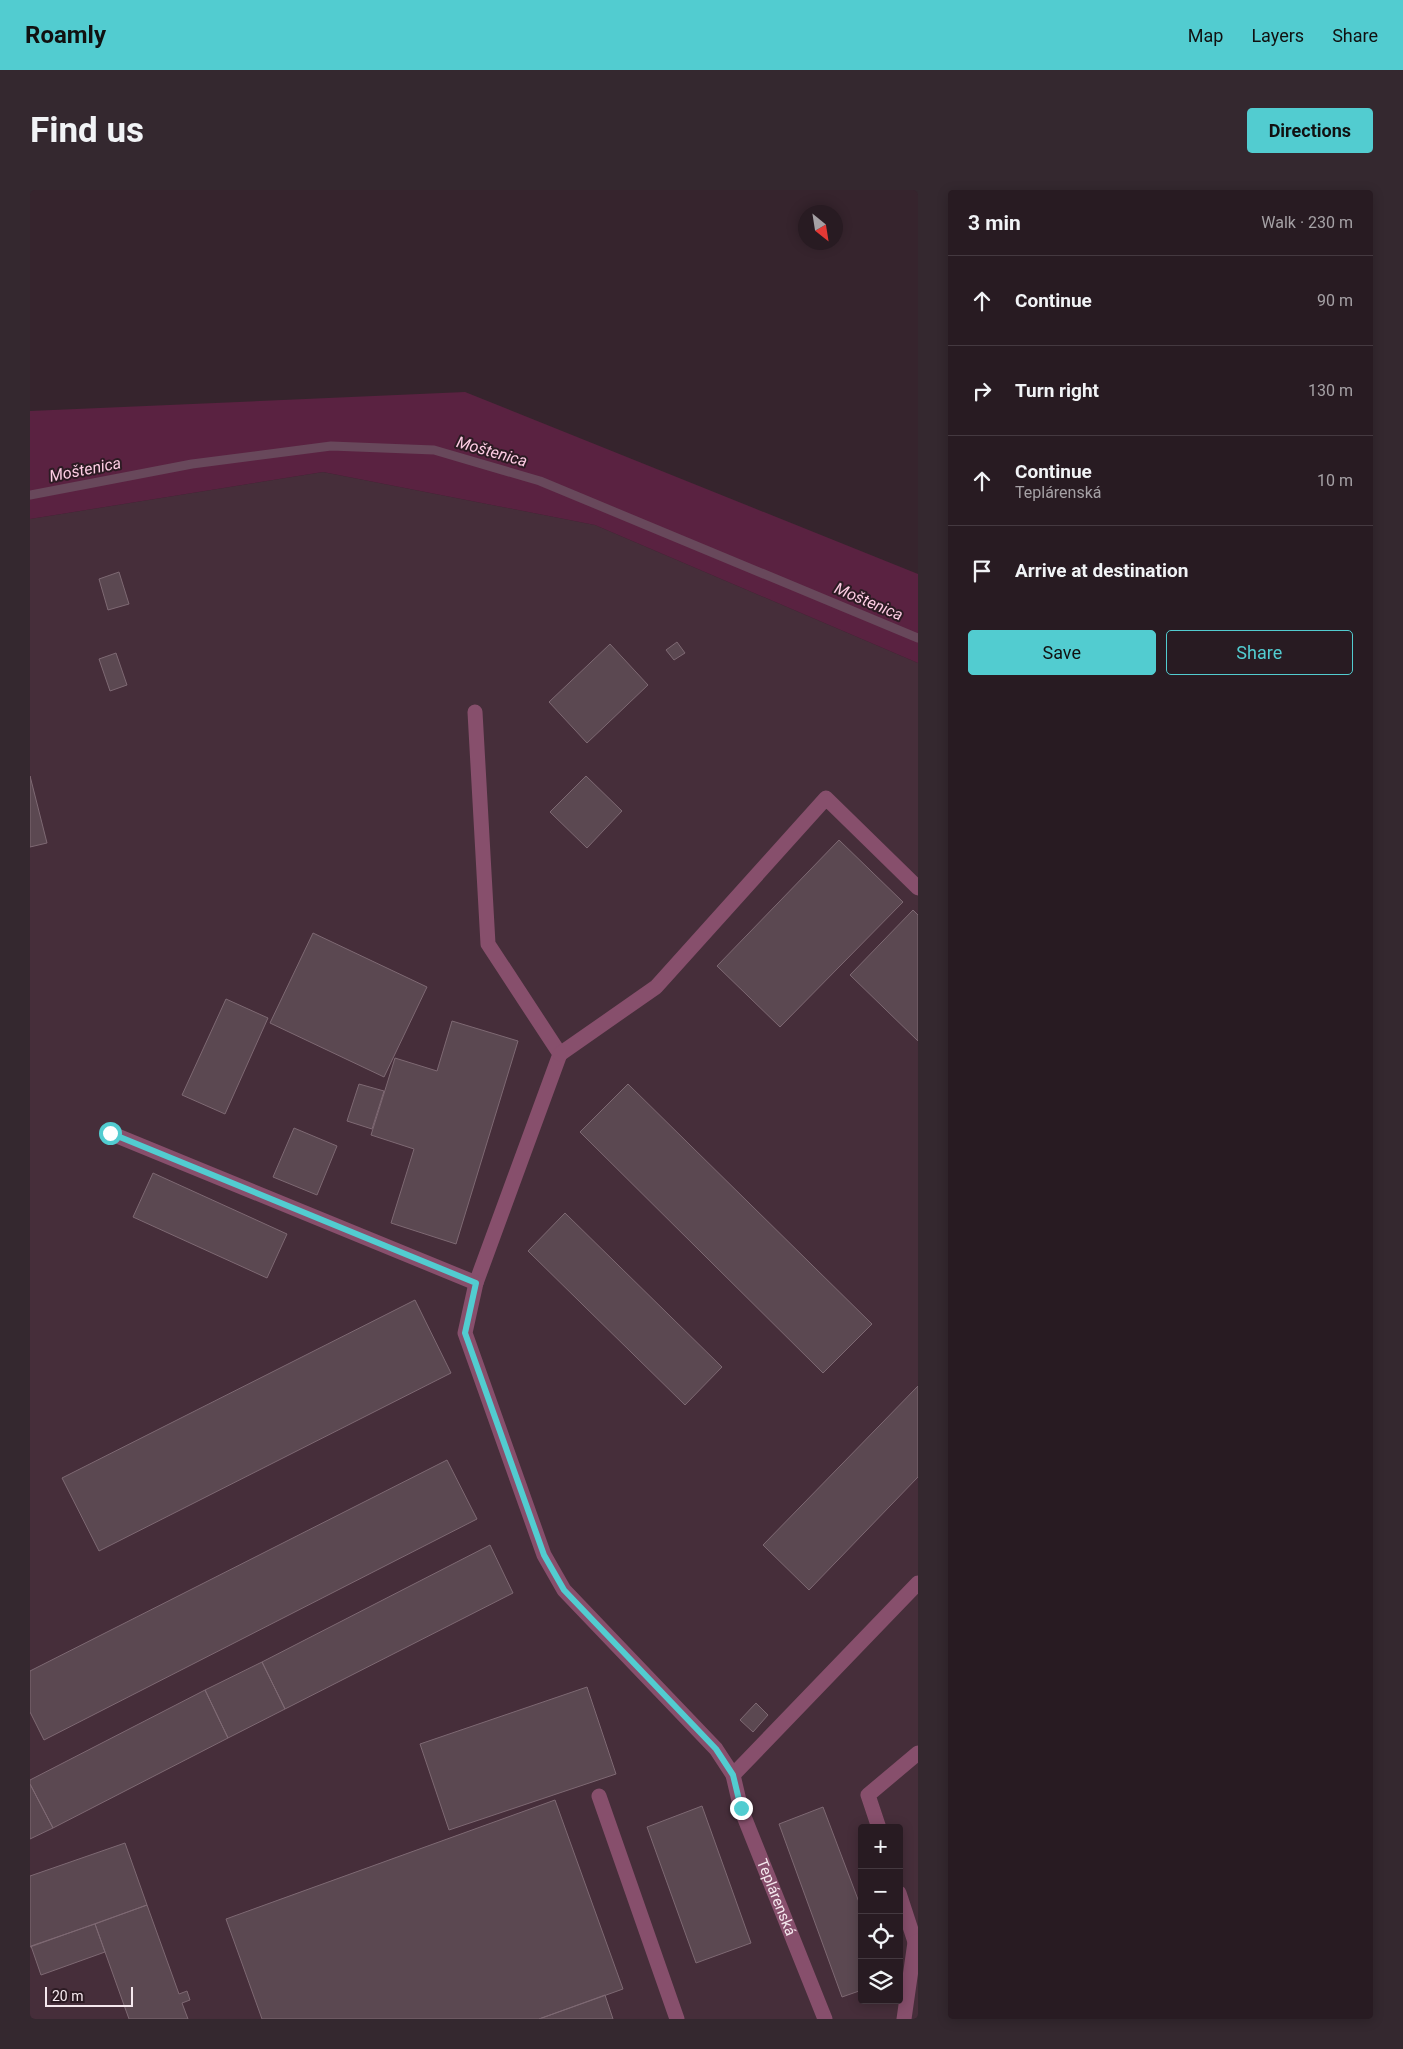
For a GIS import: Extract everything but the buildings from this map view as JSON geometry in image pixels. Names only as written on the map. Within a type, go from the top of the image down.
[{"type":"street","points":[[475,712],[488,944],[560,1054],[656,987],[826,798],[918,888]]},
{"type":"street","name":"Teplárenská","points":[[560,1054],[476,1283],[465,1333],[544,1555],[564,1590],[716,1749],[733,1775],[741,1808],[823,2018]]},
{"type":"street","points":[[110,1133],[476,1283]]},
{"type":"street","points":[[733,1775],[918,1583]]},
{"type":"street","points":[[877,1824],[868,1795],[918,1753]]},
{"type":"street","points":[[599,1796],[677,2019]]},
{"type":"street","points":[[903,1905],[916,1942],[904,2019]]},
{"type":"shaded area","points":[[465,392],[918,574],[918,663],[595,525],[323,472],[30,519],[30,411]]},
{"type":"shaded area","points":[[323,472],[595,525],[918,663],[918,2019],[30,2019],[30,519]]},
{"type":"waterway","name":"Moštenica","points":[[30,495],[192,464],[331,446],[434,450],[540,481],[918,638]]},
{"type":"route","points":[[110,1133],[476,1283],[465,1333],[544,1555],[564,1590],[716,1749],[733,1775],[741,1808]]}]
